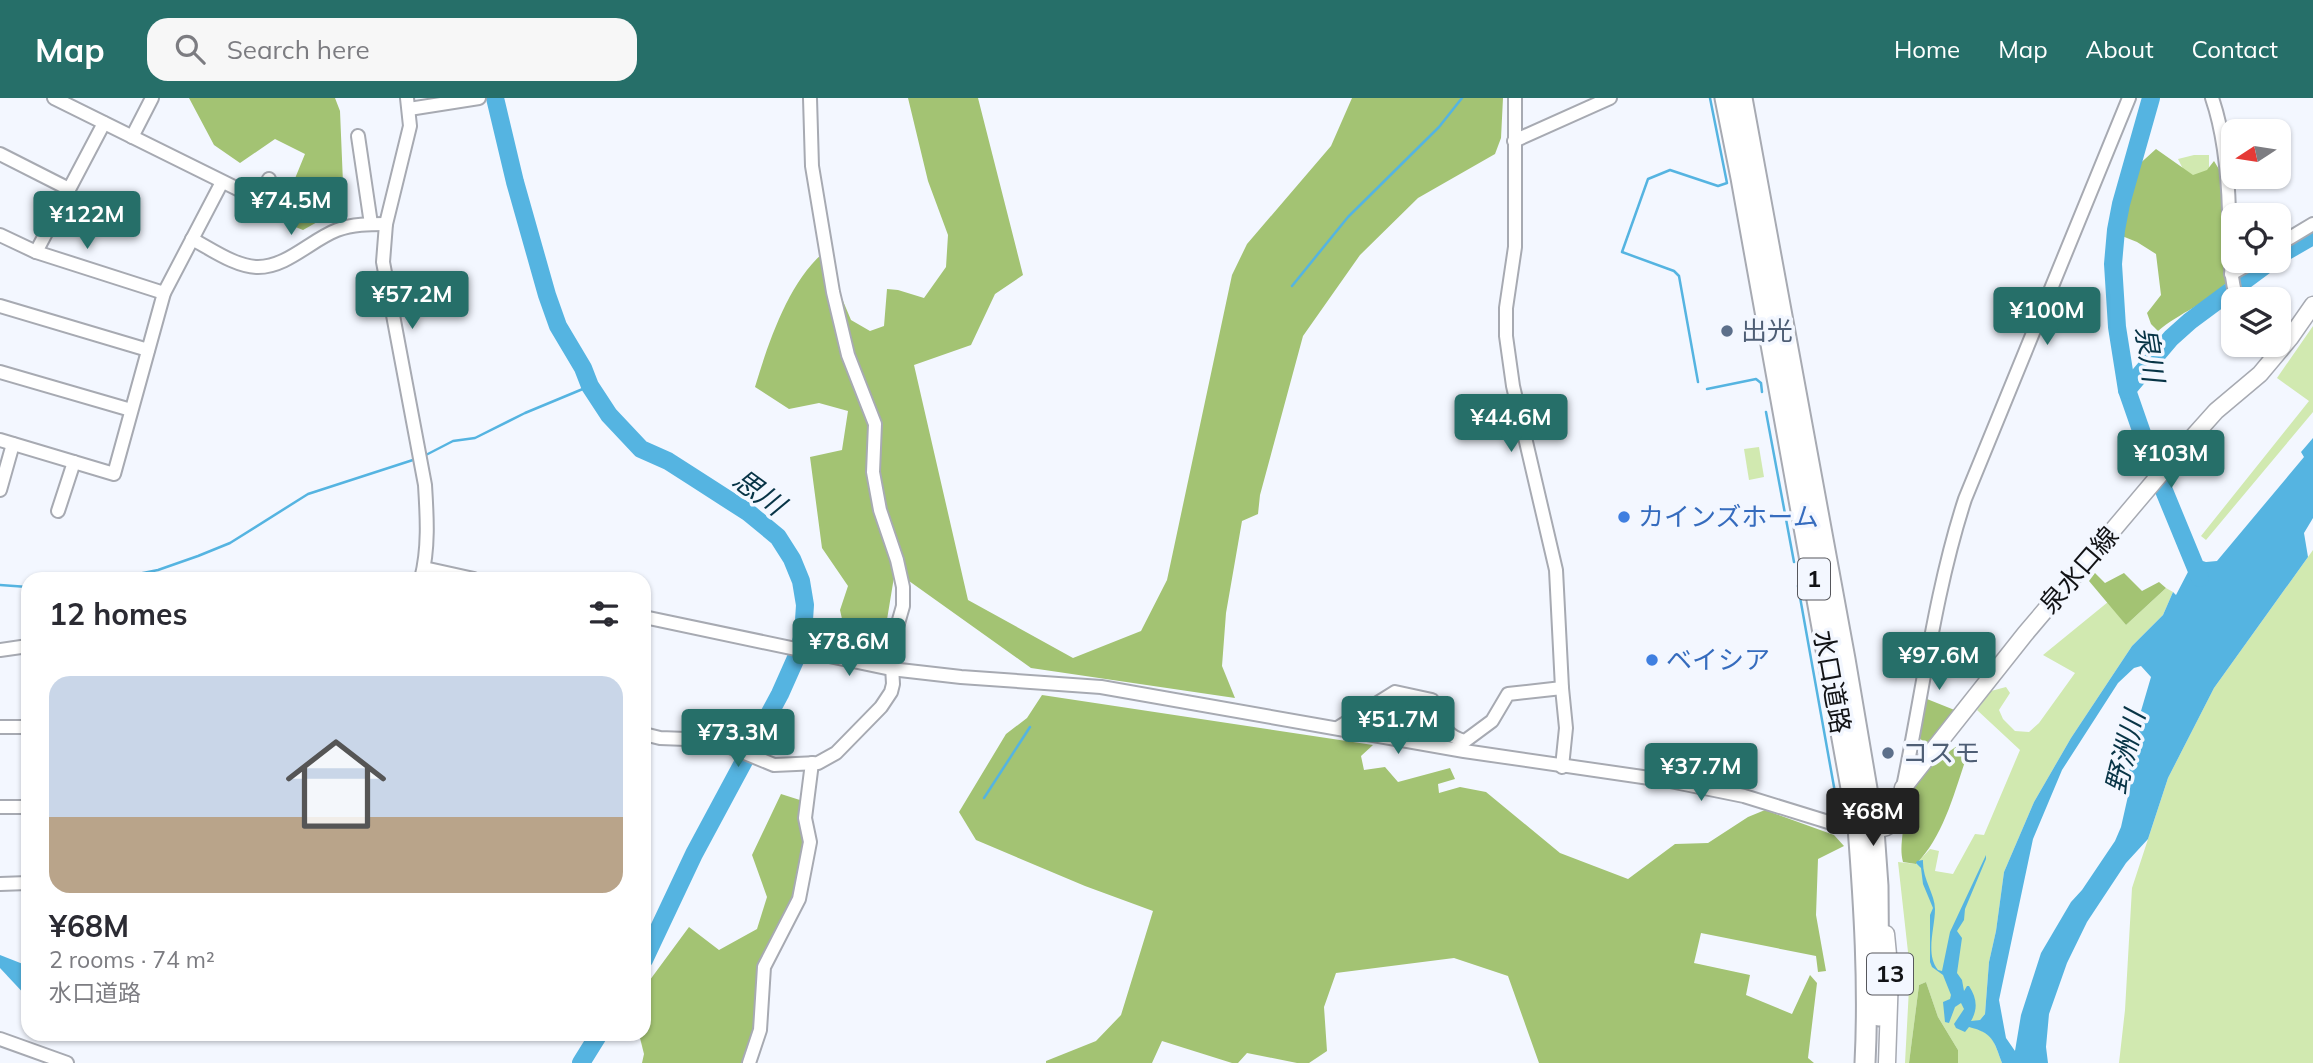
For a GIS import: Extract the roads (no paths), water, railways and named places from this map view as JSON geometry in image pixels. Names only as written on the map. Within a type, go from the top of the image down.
[{"type":"highway","name":"水口道路","points":[[1725,98],[1878,886],[1878,1063]]},
{"type":"highway","name":"水口道路","points":[[1741,98],[1845,659],[1866,829],[1865,1063]]},
{"type":"main road","name":"泉水口線","points":[[2291,328],[2313,305]]},
{"type":"main road","name":"泉水口線","points":[[1866,829],[1888,828],[1896,819],[1903,788],[2025,634],[2205,422],[2260,373],[2270,357]]},
{"type":"main road","name":"13","points":[[1878,886],[1883,905],[1890,975],[1887,1063]]},
{"type":"street","points":[[54,98],[258,199],[269,180]]},
{"type":"street","points":[[132,137],[152,98]]},
{"type":"street","points":[[422,572],[427,522],[425,485],[383,262],[386,224],[407,144],[410,126],[408,103],[478,98]]},
{"type":"street","points":[[651,736],[713,740],[774,765],[818,763],[836,753],[881,707],[893,684],[891,648],[903,606],[903,587],[880,510],[873,472],[875,424],[848,355],[833,292],[812,166],[810,98]]},
{"type":"street","points":[[1515,98],[1515,247],[1506,308],[1506,336],[1513,386],[1556,570],[1566,728],[1562,767]]},
{"type":"street","points":[[1514,141],[1610,98]]},
{"type":"street","points":[[1903,788],[1952,541],[1965,499],[2129,98]]},
{"type":"street","points":[[2212,98],[2227,179],[2234,287]]},
{"type":"street","points":[[36,253],[104,123]]},
{"type":"street","points":[[359,136],[371,224]]},
{"type":"street","points":[[0,154],[69,189]]},
{"type":"street","points":[[0,440],[114,474],[164,293],[222,182]]},
{"type":"street","points":[[192,239],[238,262],[256,267],[275,264],[337,230],[386,224]]},
{"type":"street","points":[[2291,237],[2313,224]]},
{"type":"street","points":[[0,235],[36,253],[164,293]]},
{"type":"street","points":[[2232,276],[2236,273]]},
{"type":"street","points":[[0,306],[148,350]]},
{"type":"street","points":[[0,372],[131,410]]},
{"type":"street","points":[[0,490],[13,444]]},
{"type":"street","points":[[58,511],[74,462]]},
{"type":"street","points":[[651,619],[891,669],[1101,687],[1464,746],[1562,767],[1712,788],[1838,825],[1866,829]]},
{"type":"street","points":[[0,650],[21,647]]},
{"type":"street","points":[[1464,746],[1492,721],[1508,694],[1562,688]]},
{"type":"street","points":[[1339,727],[1395,692],[1432,701],[1446,732],[1464,746]]},
{"type":"street","points":[[0,727],[21,727]]},
{"type":"street","points":[[749,1063],[760,1030],[764,967],[799,899],[810,842],[805,818],[811,763]]},
{"type":"street","points":[[0,807],[21,807]]},
{"type":"street","points":[[0,884],[21,883]]},
{"type":"street","points":[[0,1040],[67,1063]]},
{"type":"water","points":[[2313,438],[2313,518],[2304,533],[2308,557],[2214,688],[2168,778],[2148,839],[2126,863],[2087,922],[2067,963],[2049,1014],[2046,1047],[2048,1063],[2002,1063],[1988,1035],[1969,1027],[1965,1032],[1956,1028],[1954,1024],[1964,1009],[1961,1003],[1955,1007],[1949,1023],[1945,1022],[1943,1002],[1950,999],[1951,995],[1943,975],[1932,967],[1930,962],[1930,915],[1933,908],[1923,884],[1921,868],[1916,863],[1923,860],[1924,874],[1934,903],[1932,956],[1938,970],[1942,971],[1950,932],[1986,855],[1965,909],[1964,920],[1957,931],[1962,938],[1957,973],[1962,980],[1964,991],[1969,986],[1974,995],[1976,1008],[1971,1021],[1980,1020],[1985,1014],[1989,962],[2004,872],[2034,802],[2071,738],[2132,646],[2163,615],[2173,592],[2176,595],[2189,570],[2186,563],[2193,558],[2206,562],[2217,561],[2304,457],[2301,452]],"holes":[[[2141,666],[2151,677],[2131,745],[2128,796],[2121,827],[2115,841],[2071,902],[2041,953],[2021,1015],[2015,1051],[2006,1038],[1999,1000],[2033,839],[2062,770],[2118,683],[2134,668]]]},
{"type":"water","points":[[0,955],[21,963],[21,990],[0,968]]},
{"type":"waterway","name":"思川","points":[[495,98],[515,182],[547,295],[558,326],[583,368],[590,386],[609,415],[641,449],[668,461],[693,477],[749,513],[778,537],[792,559],[801,581],[805,605],[803,635],[796,658],[780,694],[694,854],[651,945]]},
{"type":"waterway","points":[[1292,286],[1348,217],[1439,127],[1462,98]]},
{"type":"waterway","points":[[1698,382],[1679,276],[1674,271],[1622,252],[1648,179],[1670,170],[1718,186],[1727,183],[1710,98]]},
{"type":"waterway","name":"泉川","points":[[2151,98],[2116,230],[2113,264],[2117,327],[2127,390],[2151,459],[2200,578]]},
{"type":"waterway","points":[[2291,249],[2313,236]]},
{"type":"waterway","points":[[2127,390],[2171,338],[2255,273]]},
{"type":"waterway","points":[[1707,389],[1756,379],[1761,383],[1762,392]]},
{"type":"waterway","points":[[422,457],[453,441],[475,438],[525,413],[590,386]]},
{"type":"waterway","points":[[1766,412],[1794,562]]},
{"type":"waterway","points":[[148,572],[230,543],[308,494],[416,459]]},
{"type":"waterway","points":[[0,585],[21,586]]},
{"type":"waterway","points":[[1798,586],[1836,798]]},
{"type":"waterway","points":[[984,798],[1030,727]]},
{"type":"waterway","name":"思川","points":[[581,1063],[595,1041]]},
{"type":"place","name":"出光","points":[[1727,331]]},
{"type":"place","name":"カインズホーム","points":[[1624,517]]},
{"type":"place","name":"ベイシア","points":[[1652,660]]},
{"type":"place","name":"コスモ","points":[[1888,753]]},
{"type":"water label","name":"野洲川","points":[[2125,752]]}]
